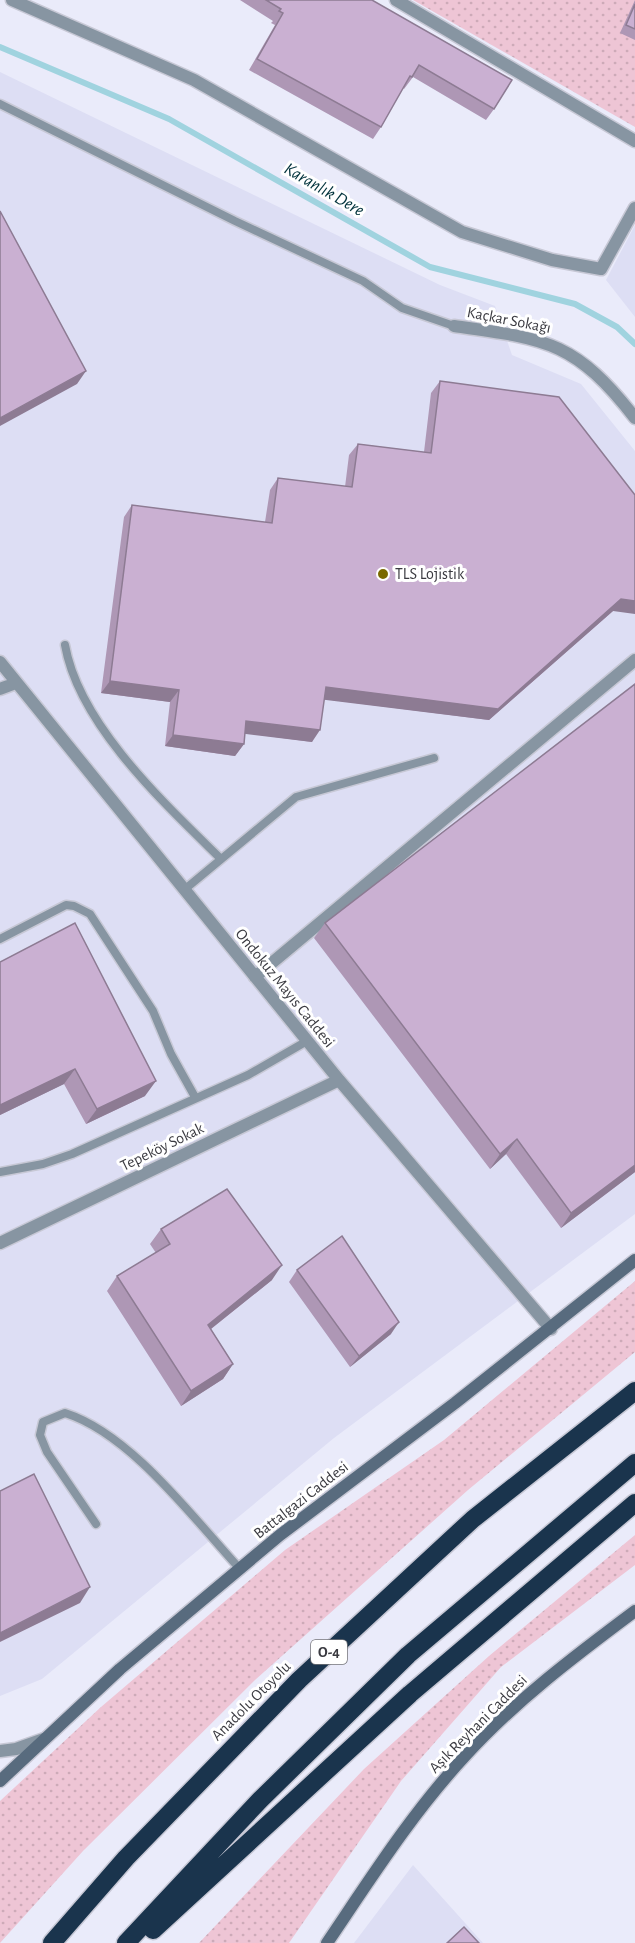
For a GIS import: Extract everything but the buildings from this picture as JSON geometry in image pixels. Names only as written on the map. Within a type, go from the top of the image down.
[{"type":"highway","name":"Anadolu Otoyolu","points":[[51,1943],[126,1858],[299,1680],[473,1520],[635,1391]]},
{"type":"highway","points":[[126,1943],[260,1800],[408,1655],[635,1463]]},
{"type":"highway","points":[[138,1943],[410,1694],[635,1503]]},
{"type":"main road","name":"Battalgazi Caddesi","points":[[0,1781],[120,1669],[240,1569],[551,1329],[635,1260]]},
{"type":"main road","name":"Aşık Reyhani Caddesi","points":[[327,1943],[402,1832],[467,1753],[545,1681],[635,1611]]},
{"type":"street","points":[[12,0],[194,80],[462,232],[552,260],[601,269],[635,208]]},
{"type":"street","points":[[396,0],[635,141]]},
{"type":"street","name":"Kaçkar Sokağı","points":[[454,326],[510,334],[558,347],[578,358],[604,380],[635,418]]},
{"type":"street","points":[[255,977],[635,660]]},
{"type":"street","name":"Ondokuz Mayıs Caddesi","points":[[0,663],[339,1080],[551,1329]]},
{"type":"street","points":[[0,689],[16,683]]},
{"type":"street","name":"Tepeköy Sokak","points":[[0,1243],[339,1080]]},
{"type":"street","points":[[0,1751],[45,1739]]},
{"type":"lane","points":[[0,104],[235,221],[363,281],[402,308],[454,326]]},
{"type":"lane","points":[[65,645],[75,682],[117,746],[151,790],[221,859]]},
{"type":"lane","points":[[184,890],[296,797],[434,758]]},
{"type":"lane","points":[[0,939],[66,905],[74,906],[90,914],[153,1011],[171,1054],[195,1098]]},
{"type":"lane","points":[[0,1172],[43,1164],[72,1154],[248,1075],[307,1041]]},
{"type":"lane","points":[[96,1524],[56,1466],[40,1435],[43,1422],[65,1413],[110,1435],[134,1455],[240,1569]]},
{"type":"shaded area","points":[[413,0],[635,0],[635,127]]},
{"type":"shaded area","points":[[0,72],[440,285],[495,306],[512,355],[581,384],[635,451],[635,1214],[334,1438],[42,1679],[0,1696]]},
{"type":"shaded area","points":[[635,225],[635,317],[606,280]]},
{"type":"shaded area","points":[[635,1281],[635,1352],[468,1490],[255,1680],[83,1851],[0,1943],[0,1801],[101,1707],[285,1550],[444,1440]]},
{"type":"shaded area","points":[[635,1535],[635,1565],[501,1667],[401,1781],[289,1943],[199,1943],[364,1769],[489,1656]]},
{"type":"shaded area","points":[[413,1865],[483,1943],[354,1943]]},
{"type":"waterway","name":"Karanlık Dere","points":[[0,47],[169,119],[430,267],[575,304],[617,327],[635,344]]},
{"type":"place","name":"TLS Lojistik","points":[[383,574]]}]
